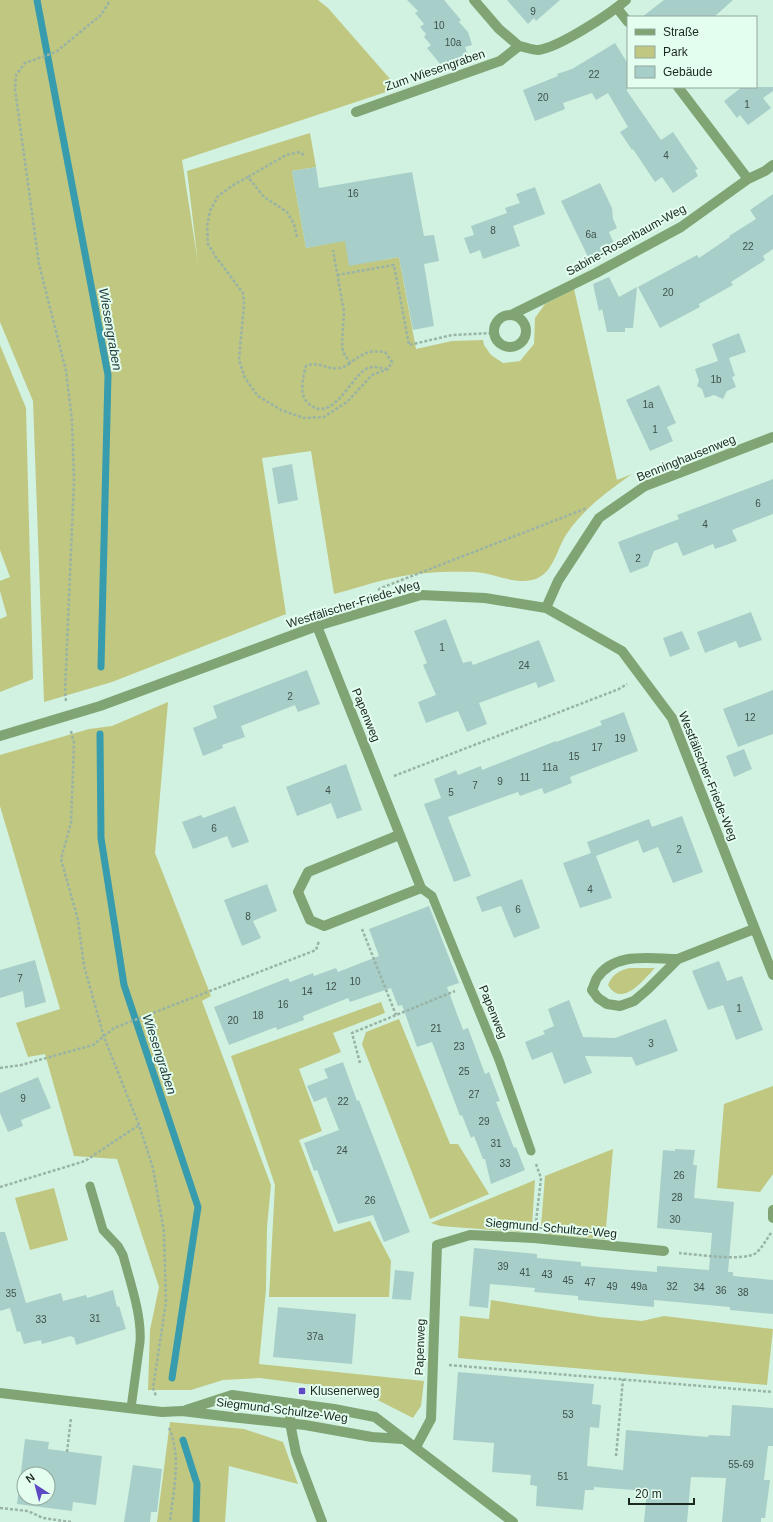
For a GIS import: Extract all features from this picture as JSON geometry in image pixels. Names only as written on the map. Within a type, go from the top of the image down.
[{"type":"street","points":[[474,0],[499,30],[519,46],[537,50],[560,43],[617,8],[626,0]]},
{"type":"street","points":[[617,8],[627,21]]},
{"type":"street","name":"Zum Wiesengraben","points":[[356,112],[500,61],[519,46]]},
{"type":"street","points":[[679,88],[748,179]]},
{"type":"street","name":"Sabine-Rosenbaum-Weg","points":[[493,334],[497,321],[502,317],[511,315],[596,273],[680,227],[748,179],[765,171],[773,165]]},
{"type":"street","points":[[493,334],[497,342],[505,347],[515,347],[522,342],[526,333],[524,323],[517,317],[511,315]]},
{"type":"street","name":"Benninghausenweg","points":[[546,608],[558,581],[599,518],[645,486],[773,436]]},
{"type":"street","name":"Westfälischer-Friede-Weg","points":[[0,736],[100,706],[317,626],[421,595],[485,598],[546,608],[622,651],[672,718],[773,975]]},
{"type":"street","name":"Papenweg","points":[[317,626],[421,888]]},
{"type":"street","points":[[399,835],[308,872],[298,892],[310,920],[324,926],[421,888]]},
{"type":"street","points":[[678,959],[634,1001],[620,1006],[607,1004],[598,998],[592,990],[597,978],[616,962],[630,958],[678,959],[754,929]]},
{"type":"street","points":[[773,1210],[773,1218]]},
{"type":"street","name":"Siegmund-Schultze-Weg","points":[[437,1245],[470,1235],[534,1238],[664,1251]]},
{"type":"street","name":"Papenweg","points":[[416,1447],[431,1419],[437,1245]]},
{"type":"street","name":"Siegmund-Schultze-Weg","points":[[0,1393],[162,1412],[182,1411],[290,1423],[372,1436],[402,1439]]},
{"type":"street","name":"Siegmund-Schultze-Weg","points":[[182,1411],[232,1395],[334,1409],[375,1417],[513,1522]]},
{"type":"street","points":[[291,1403],[290,1423],[296,1453],[322,1522]]},
{"type":"lane","name":"Papenweg","points":[[421,888],[432,896],[499,1060],[531,1151]]},
{"type":"lane","points":[[90,1186],[103,1230],[118,1246],[123,1255],[139,1320],[141,1333],[131,1408]]},
{"type":"path","points":[[109,0],[101,15],[56,52],[25,63],[16,75],[15,89],[39,264],[66,371],[72,421],[74,480],[65,692],[74,743],[71,823],[61,859],[78,920],[84,966],[104,1037],[139,1126],[153,1168],[164,1232],[166,1302],[153,1388],[174,1438],[176,1467],[170,1522]]},
{"type":"path","points":[[305,156],[300,152],[286,156],[235,184],[218,196],[210,211],[207,226],[208,244],[243,293],[244,304],[239,360],[245,378],[258,396],[281,410],[304,418],[324,417],[347,402],[372,375],[388,369],[392,362],[385,352],[374,351],[364,353],[344,368],[335,369],[314,363],[306,366],[303,375],[303,394],[306,401],[314,407],[321,409],[329,407],[344,394],[359,374],[367,368],[373,366],[388,369]]},
{"type":"path","points":[[248,177],[264,197],[287,212],[294,224],[297,237]]},
{"type":"path","points":[[333,250],[344,312],[342,343],[343,352],[350,363]]},
{"type":"path","points":[[338,275],[394,265],[409,345],[452,336],[493,334]]},
{"type":"path","points":[[375,592],[381,588],[587,508]]},
{"type":"path","points":[[379,782],[619,689],[641,676]]},
{"type":"path","points":[[356,914],[396,1014]]},
{"type":"path","points":[[0,1068],[21,1065],[93,1045],[114,1028],[316,950],[324,926]]},
{"type":"path","points":[[360,1063],[352,1033],[396,1014],[469,986]]},
{"type":"path","points":[[0,1187],[85,1161],[139,1126]]},
{"type":"path","points":[[531,1151],[541,1178],[534,1238]]},
{"type":"path","points":[[664,1251],[734,1258],[755,1254],[763,1245],[773,1229]]},
{"type":"path","points":[[433,1364],[773,1392]]},
{"type":"path","points":[[616,1456],[623,1379]]},
{"type":"path","points":[[67,1452],[73,1401]]},
{"type":"path","points":[[0,1508],[28,1511],[43,1518],[70,1522]]},
{"type":"green space","points":[[0,0],[318,0],[328,8],[398,88],[182,160],[198,263],[187,171],[310,133],[316,167],[292,171],[306,248],[345,240],[383,260],[399,257],[416,349],[452,341],[483,340],[484,345],[491,355],[503,363],[520,361],[534,344],[535,318],[545,304],[574,289],[617,480],[632,474],[605,494],[580,517],[566,535],[552,565],[548,570],[538,578],[522,581],[475,572],[423,573],[386,580],[334,594],[311,451],[262,458],[286,614],[112,682],[44,702],[33,401],[0,322]]},
{"type":"green space","points":[[0,345],[26,408],[33,679],[0,692],[0,619],[7,616],[0,591],[0,581],[10,577],[0,550]]},
{"type":"green space","points":[[168,702],[155,853],[211,996],[202,1001],[271,1185],[267,1227],[266,1289],[259,1364],[424,1381],[421,1406],[413,1418],[360,1391],[260,1378],[223,1380],[191,1390],[148,1390],[150,1330],[159,1287],[117,1159],[74,1156],[45,1054],[28,1057],[16,1023],[60,1009],[0,806],[0,755],[89,729],[112,726]]},
{"type":"green space","points":[[629,968],[655,968],[633,990],[620,994],[614,992],[608,985],[611,979],[619,972]]},
{"type":"green space","points":[[381,1002],[385,1013],[333,1033],[341,1052],[299,1069],[322,1131],[299,1140],[334,1232],[370,1221],[391,1261],[389,1297],[269,1297],[275,1185],[231,1056]]},
{"type":"green space","points":[[399,1019],[450,1144],[458,1144],[489,1194],[430,1219],[362,1044],[366,1032]]},
{"type":"green space","points":[[773,1086],[773,1174],[760,1192],[717,1188],[724,1104]]},
{"type":"green space","points":[[613,1149],[605,1239],[549,1235],[543,1232],[541,1226],[545,1176]]},
{"type":"green space","points":[[535,1180],[532,1225],[528,1231],[521,1232],[440,1226],[431,1223]]},
{"type":"green space","points":[[54,1188],[68,1240],[30,1250],[15,1198]]},
{"type":"green space","points":[[491,1300],[599,1317],[642,1321],[664,1316],[773,1329],[767,1385],[458,1358],[460,1316],[489,1319]]},
{"type":"green space","points":[[170,1422],[244,1429],[283,1442],[298,1484],[229,1466],[225,1522],[157,1522]]},
{"type":"building","points":[[407,0],[444,0],[461,20],[459,22],[468,32],[472,45],[465,47],[468,55],[441,65],[427,48],[431,45],[424,37],[426,34],[420,27],[424,24],[415,13],[418,11]]},
{"type":"building","points":[[507,0],[560,0],[536,21],[534,18],[528,24]]},
{"type":"building","points":[[664,0],[733,0],[715,16],[643,16]]},
{"type":"building","points":[[615,43],[627,62],[627,91],[661,140],[673,132],[698,169],[695,170],[698,176],[673,193],[662,177],[655,182],[620,132],[628,127],[608,93],[596,100],[592,93],[563,103],[565,109],[535,121],[523,90],[558,76],[557,74],[572,69]]},
{"type":"building","points":[[773,87],[773,91],[763,98],[771,108],[748,125],[740,115],[737,118],[724,101],[741,88]]},
{"type":"building","points":[[316,167],[319,188],[412,172],[424,236],[434,235],[439,261],[424,264],[434,326],[413,330],[399,257],[349,266],[345,241],[306,248],[292,171]]},
{"type":"building","points":[[600,183],[612,208],[613,219],[617,228],[609,232],[615,246],[589,259],[561,201]]},
{"type":"building","points":[[535,187],[545,214],[513,226],[520,246],[483,259],[480,250],[470,254],[464,238],[474,235],[471,226],[507,213],[505,208],[520,203],[516,194]]},
{"type":"building","points":[[773,194],[773,249],[763,256],[765,260],[731,282],[733,285],[699,304],[700,307],[660,328],[638,287],[697,255],[699,258],[730,237],[729,236],[756,219],[750,210]]},
{"type":"building","points":[[609,277],[619,297],[637,287],[633,328],[625,328],[625,332],[607,332],[602,309],[599,311],[593,284]]},
{"type":"building","points":[[739,333],[746,352],[729,358],[735,376],[732,377],[736,387],[727,391],[723,399],[714,395],[705,398],[702,389],[697,386],[699,381],[695,369],[718,361],[712,344]]},
{"type":"building","points":[[659,385],[676,423],[667,427],[673,441],[650,451],[626,400]]},
{"type":"building","points":[[292,464],[298,500],[278,504],[272,468]]},
{"type":"building","points":[[773,479],[773,514],[732,530],[737,541],[715,549],[713,544],[683,556],[677,542],[654,551],[648,566],[630,573],[618,542],[679,519],[677,515]]},
{"type":"building","points":[[751,612],[762,640],[739,648],[736,641],[705,653],[697,632]]},
{"type":"building","points":[[446,619],[463,663],[471,661],[473,665],[539,640],[555,681],[538,688],[536,682],[479,703],[487,724],[467,732],[458,711],[426,723],[418,702],[436,695],[423,665],[427,663],[414,631]]},
{"type":"building","points":[[682,631],[690,649],[670,657],[663,638]]},
{"type":"building","points":[[307,670],[320,704],[298,712],[295,705],[241,726],[245,737],[222,745],[223,748],[203,756],[193,728],[217,718],[213,706]]},
{"type":"building","points":[[773,690],[773,734],[738,747],[723,709]]},
{"type":"building","points":[[624,712],[638,751],[570,777],[572,783],[544,794],[542,788],[520,796],[518,792],[448,817],[471,876],[454,882],[424,804],[441,798],[434,779],[456,770],[458,775],[481,766],[482,770],[602,725],[600,721]]},
{"type":"building","points":[[744,749],[752,769],[734,777],[726,756]]},
{"type":"building","points":[[346,764],[362,810],[337,819],[331,803],[297,816],[286,787]]},
{"type":"building","points":[[235,806],[249,842],[232,848],[227,836],[193,849],[182,822],[201,815],[203,818]]},
{"type":"building","points":[[682,816],[703,872],[673,883],[658,847],[643,853],[638,840],[596,856],[612,898],[580,908],[563,863],[591,853],[587,842],[649,819],[652,827]]},
{"type":"building","points":[[522,879],[540,928],[514,938],[501,906],[482,912],[476,897]]},
{"type":"building","points":[[267,884],[277,911],[253,921],[261,938],[242,946],[224,900]]},
{"type":"building","points":[[429,906],[459,983],[447,987],[463,1030],[468,1028],[485,1074],[489,1072],[500,1101],[496,1102],[514,1148],[516,1147],[525,1170],[491,1184],[485,1159],[483,1159],[474,1136],[471,1138],[462,1115],[460,1116],[432,1042],[417,1047],[402,1005],[398,1006],[391,988],[350,1002],[348,998],[303,1016],[304,1020],[277,1030],[276,1027],[229,1045],[214,1007],[288,978],[290,982],[313,973],[314,976],[336,968],[338,972],[379,956],[369,929]]},
{"type":"building","points":[[35,960],[46,1002],[25,1008],[23,991],[0,998],[0,970]]},
{"type":"building","points":[[719,961],[727,981],[742,976],[763,1030],[736,1040],[723,1005],[708,1010],[692,971]]},
{"type":"building","points":[[569,1000],[583,1037],[615,1038],[666,1019],[678,1051],[636,1066],[632,1057],[585,1056],[592,1073],[564,1084],[552,1052],[532,1060],[525,1042],[545,1034],[543,1031],[554,1026],[548,1009]]},
{"type":"building","points":[[343,1062],[357,1101],[359,1100],[410,1232],[384,1242],[373,1215],[338,1224],[317,1170],[314,1171],[304,1143],[339,1130],[326,1097],[314,1102],[307,1086],[328,1078],[324,1069]]},
{"type":"building","points":[[38,1077],[51,1108],[21,1120],[23,1126],[8,1132],[0,1113],[0,1093]]},
{"type":"building","points":[[675,1149],[695,1150],[693,1165],[697,1165],[694,1198],[734,1202],[728,1272],[733,1272],[733,1276],[773,1280],[773,1314],[730,1310],[730,1307],[654,1300],[654,1307],[578,1300],[578,1296],[534,1292],[535,1288],[490,1284],[488,1308],[469,1306],[474,1248],[537,1254],[537,1258],[581,1262],[581,1266],[657,1272],[657,1266],[709,1270],[712,1233],[657,1228],[663,1150],[675,1151]]},
{"type":"building","points":[[0,1232],[5,1232],[26,1303],[61,1293],[63,1301],[86,1295],[87,1298],[113,1290],[117,1307],[119,1306],[126,1329],[76,1345],[74,1337],[71,1336],[42,1344],[41,1340],[24,1344],[20,1331],[17,1332],[10,1308],[0,1311]]},
{"type":"building","points":[[395,1270],[414,1272],[411,1300],[392,1299]]},
{"type":"building","points":[[278,1307],[356,1314],[352,1364],[273,1357]]},
{"type":"building","points":[[458,1372],[594,1384],[592,1404],[601,1405],[599,1428],[590,1427],[587,1466],[623,1470],[626,1430],[708,1437],[709,1435],[730,1436],[732,1405],[773,1408],[773,1446],[768,1446],[764,1480],[770,1480],[765,1518],[761,1518],[761,1522],[722,1522],[726,1478],[691,1477],[687,1522],[644,1522],[647,1491],[594,1487],[594,1490],[585,1490],[583,1510],[536,1506],[537,1486],[530,1485],[531,1475],[492,1472],[494,1443],[453,1440]]},
{"type":"building","points":[[25,1439],[49,1442],[48,1449],[102,1456],[96,1505],[73,1502],[72,1511],[33,1506],[56,1506],[56,1466],[22,1466]]},
{"type":"building","points":[[133,1465],[162,1469],[157,1512],[151,1512],[150,1522],[124,1522]]},
{"type":"waterway","name":"Wiesengraben","points":[[37,0],[108,375],[101,667]]},
{"type":"waterway","name":"Wiesengraben","points":[[100,734],[101,838],[124,985],[198,1207],[172,1378]]},
{"type":"waterway","name":"Wiesengraben","points":[[183,1440],[197,1484],[196,1522]]},
{"type":"place","name":"Klusenerweg","points":[[302,1391]]}]
